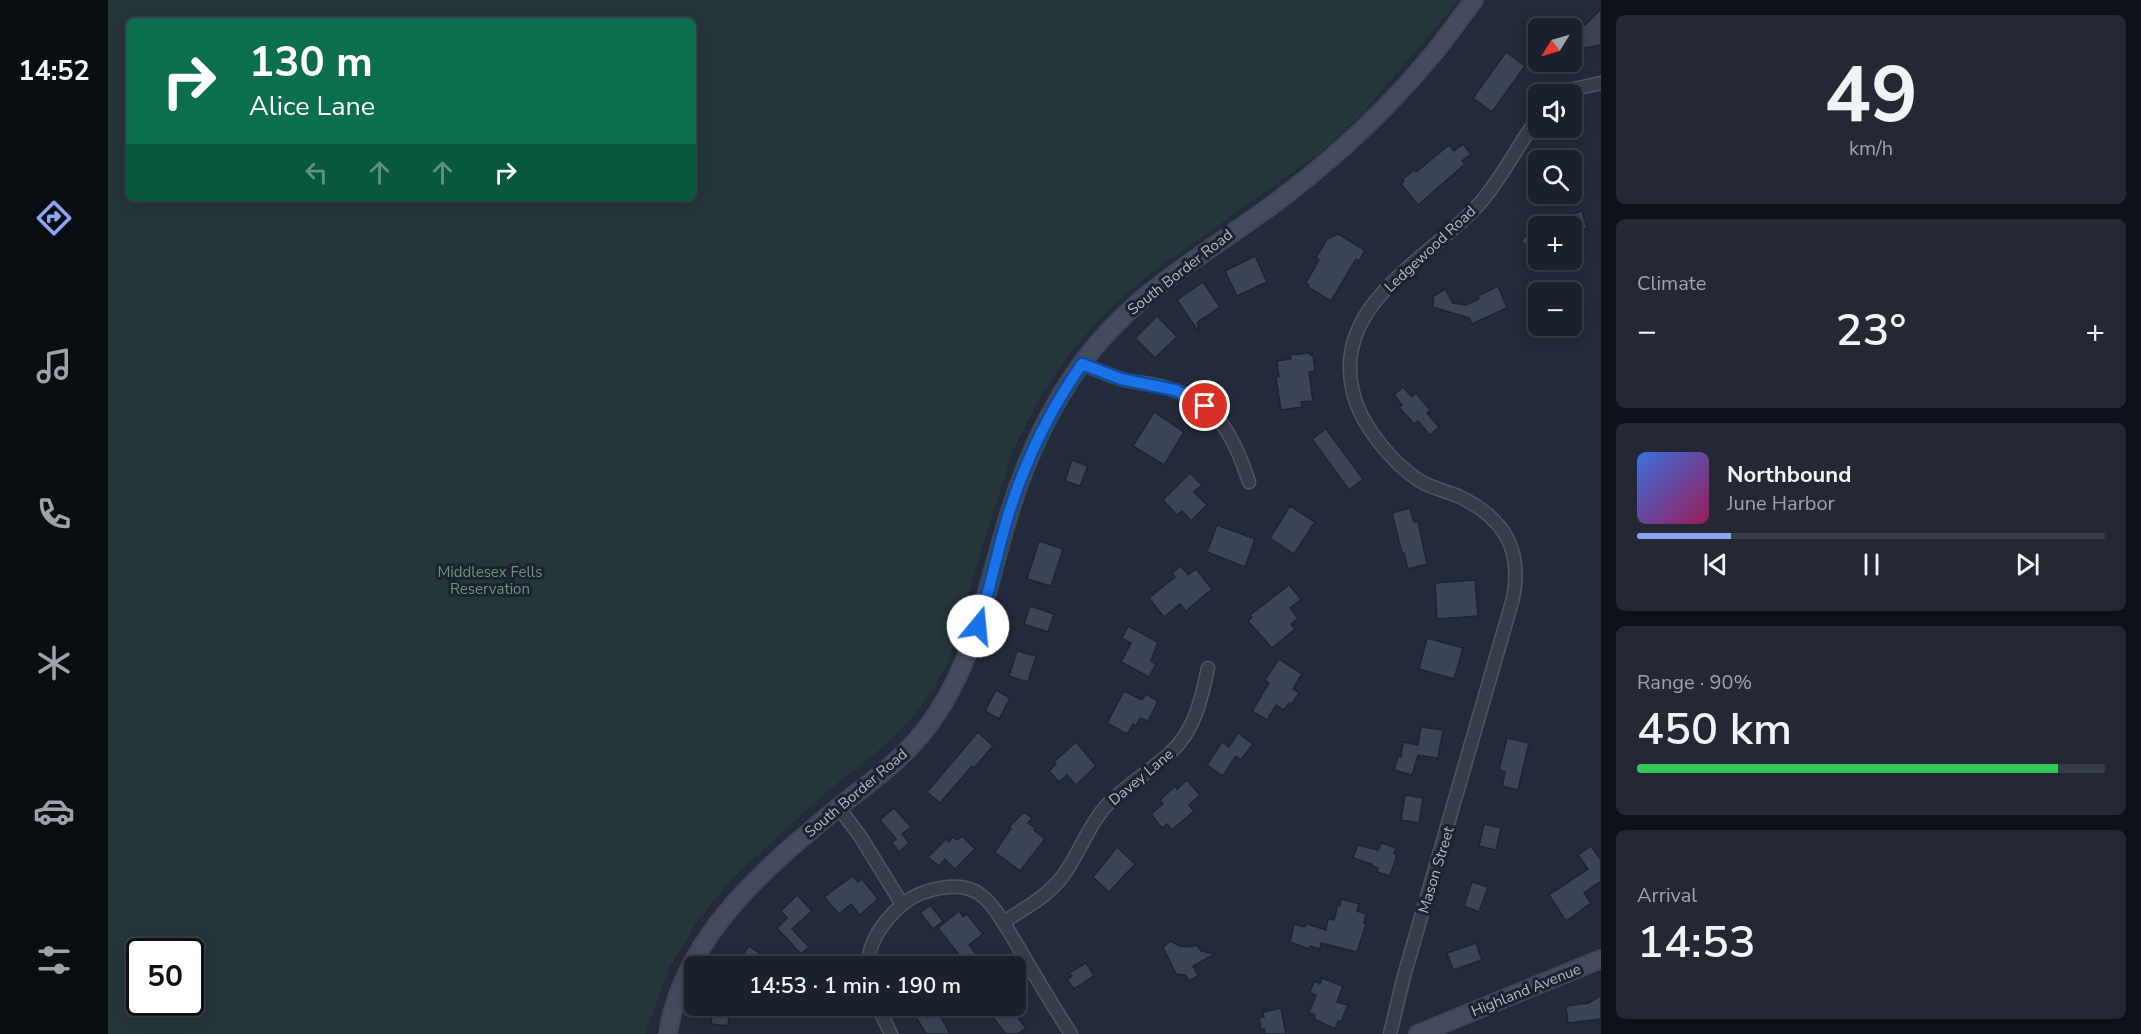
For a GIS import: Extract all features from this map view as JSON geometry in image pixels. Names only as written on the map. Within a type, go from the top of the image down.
[{"type":"main road","name":"South Border Road","points":[[668,1034],[684,980],[718,924],[773,864],[911,746],[928,726],[956,683],[976,632],[1008,515],[1028,461],[1055,404],[1082,364],[1107,333],[1145,295],[1284,196],[1323,165],[1364,127],[1432,55],[1474,0]]},
{"type":"main road","name":"Highland Avenue","points":[[1418,1034],[1601,960]]},
{"type":"street","points":[[1582,88],[1601,83]]},
{"type":"street","name":"Ledgewood Road","points":[[1482,706],[1515,592],[1517,564],[1509,541],[1495,521],[1477,507],[1458,496],[1421,481],[1403,467],[1360,415],[1349,376],[1348,359],[1355,337],[1366,315],[1390,284],[1481,202],[1528,133]]},
{"type":"street","points":[[1082,364],[1121,379],[1175,390],[1205,406],[1219,420],[1233,440],[1249,482]]},
{"type":"street","name":"Davey Lane","points":[[1002,922],[1042,897],[1057,884],[1103,809],[1127,786],[1179,744],[1189,730],[1200,706],[1208,668]]},
{"type":"street","name":"Mason Street","points":[[1390,1034],[1402,984],[1482,706]]},
{"type":"street","points":[[839,808],[860,836],[902,904]]},
{"type":"street","points":[[869,956],[873,940],[902,904],[918,894],[930,891],[944,888],[967,889],[982,896],[1002,922],[1071,1034]]},
{"type":"street","points":[[882,1016],[891,1034]]},
{"type":"green space","name":"Middlesex Fells Reservation","points":[[108,0],[1459,0],[1361,115],[1324,150],[1154,271],[1115,303],[1071,351],[1043,392],[1014,448],[949,660],[934,688],[910,720],[889,742],[825,793],[730,881],[698,920],[669,968],[645,1034],[108,1034]]},
{"type":"building","points":[[1601,9],[1601,45],[1582,48],[1582,25]]},
{"type":"building","points":[[1506,52],[1525,66],[1492,112],[1473,98]]},
{"type":"building","points":[[1463,144],[1471,154],[1462,161],[1465,164],[1418,205],[1401,184],[1404,181],[1402,180],[1414,170],[1416,172],[1449,145],[1454,151]]},
{"type":"building","points":[[1582,211],[1587,228],[1582,229],[1582,216],[1564,216]]},
{"type":"building","points":[[1338,234],[1365,250],[1359,261],[1356,259],[1331,301],[1308,287],[1306,283],[1319,260],[1316,258],[1327,239]]},
{"type":"building","points":[[1528,234],[1528,248],[1521,241]]},
{"type":"building","points":[[1255,256],[1267,282],[1237,296],[1225,271]]},
{"type":"building","points":[[1203,282],[1220,307],[1198,322],[1198,331],[1177,300]]},
{"type":"building","points":[[1498,286],[1507,308],[1472,324],[1469,318],[1432,307],[1434,300],[1432,297],[1445,289],[1453,303],[1466,305]]},
{"type":"building","points":[[1157,316],[1177,337],[1155,358],[1135,338]]},
{"type":"building","points":[[1310,353],[1313,355],[1315,371],[1309,372],[1313,401],[1301,402],[1302,407],[1281,410],[1276,377],[1279,377],[1277,361],[1291,359],[1290,355]]},
{"type":"building","points":[[1403,387],[1412,397],[1416,393],[1430,410],[1427,413],[1439,427],[1430,435],[1418,421],[1414,424],[1399,407],[1402,405],[1394,395]]},
{"type":"building","points":[[1154,412],[1184,432],[1164,465],[1133,446]]},
{"type":"building","points":[[1326,429],[1363,479],[1349,490],[1312,439]]},
{"type":"building","points":[[1072,460],[1088,466],[1080,486],[1065,481]]},
{"type":"building","points":[[1190,473],[1202,485],[1194,492],[1207,505],[1191,521],[1182,511],[1177,515],[1163,500]]},
{"type":"building","points":[[1290,506],[1315,522],[1294,554],[1270,538]]},
{"type":"building","points":[[1410,508],[1414,522],[1418,521],[1427,564],[1408,569],[1392,513]]},
{"type":"building","points":[[1217,525],[1255,539],[1245,567],[1207,552]]},
{"type":"building","points":[[1039,541],[1063,549],[1051,586],[1027,579]]},
{"type":"building","points":[[1181,566],[1188,575],[1196,569],[1212,589],[1186,611],[1180,604],[1164,617],[1149,598],[1175,577],[1172,573]]},
{"type":"building","points":[[1475,580],[1478,616],[1437,619],[1435,583]]},
{"type":"building","points":[[1289,585],[1301,599],[1290,608],[1298,618],[1291,624],[1295,629],[1272,648],[1248,621],[1252,617],[1250,615]]},
{"type":"building","points":[[1030,606],[1054,614],[1048,632],[1024,624]]},
{"type":"building","points":[[1128,626],[1158,642],[1151,661],[1156,664],[1149,677],[1121,662],[1131,643],[1122,638]]},
{"type":"building","points":[[1427,638],[1463,648],[1454,679],[1419,669]]},
{"type":"building","points":[[1017,651],[1036,656],[1028,682],[1009,676]]},
{"type":"building","points":[[1279,659],[1302,674],[1293,689],[1299,693],[1291,705],[1289,703],[1284,710],[1276,705],[1267,720],[1252,711],[1269,683],[1265,680]]},
{"type":"building","points":[[996,690],[1010,698],[999,719],[985,711]]},
{"type":"building","points":[[1124,691],[1142,700],[1146,694],[1158,701],[1148,721],[1140,718],[1136,726],[1133,724],[1127,734],[1107,723]]},
{"type":"building","points":[[1421,727],[1443,730],[1438,758],[1418,755],[1412,775],[1394,770],[1398,756],[1401,757],[1403,742],[1418,745]]},
{"type":"building","points":[[978,732],[993,746],[940,803],[927,792]]},
{"type":"building","points":[[1238,733],[1253,744],[1241,760],[1236,756],[1223,776],[1207,765],[1222,742],[1229,747]]},
{"type":"building","points":[[1507,738],[1529,743],[1518,790],[1502,786],[1505,772],[1499,770]]},
{"type":"building","points":[[1076,742],[1096,766],[1076,785],[1067,775],[1059,782],[1049,771],[1056,764],[1054,762]]},
{"type":"building","points":[[1187,780],[1200,795],[1189,805],[1194,811],[1172,830],[1167,824],[1162,828],[1151,814],[1163,804],[1160,800],[1175,786],[1177,789]]},
{"type":"building","points":[[1405,795],[1423,798],[1419,823],[1401,820]]},
{"type":"building","points":[[894,808],[911,827],[902,834],[909,843],[899,852],[892,843],[896,839],[880,820]]},
{"type":"building","points":[[1024,812],[1032,818],[1028,823],[1045,839],[1020,871],[995,852],[1011,828],[1009,827]]},
{"type":"building","points":[[1484,824],[1501,828],[1496,850],[1479,846]]},
{"type":"building","points":[[962,836],[975,849],[955,869],[945,859],[939,866],[928,857],[946,839],[949,842],[953,837],[957,840]]},
{"type":"building","points":[[1381,843],[1396,848],[1394,854],[1397,855],[1390,876],[1377,872],[1378,868],[1372,864],[1353,858],[1358,845],[1377,850]]},
{"type":"building","points":[[1591,846],[1601,860],[1601,881],[1584,893],[1591,903],[1566,921],[1549,895],[1588,869],[1578,855]]},
{"type":"building","points":[[1117,847],[1135,864],[1109,892],[1093,877]]},
{"type":"building","points":[[853,876],[858,882],[862,879],[878,899],[860,915],[851,904],[839,914],[824,897]]},
{"type":"building","points":[[1472,882],[1488,887],[1479,912],[1464,906]]},
{"type":"building","points":[[797,895],[812,911],[792,929],[809,947],[801,954],[777,928],[787,918],[781,911]]},
{"type":"building","points":[[1341,899],[1359,904],[1357,911],[1366,914],[1364,923],[1366,924],[1357,952],[1321,943],[1320,949],[1310,946],[1309,949],[1290,942],[1294,924],[1304,927],[1307,924],[1326,930],[1328,919],[1334,920]]},
{"type":"building","points":[[930,905],[943,921],[933,929],[920,913]]},
{"type":"building","points":[[959,911],[963,917],[967,914],[983,934],[969,945],[977,956],[960,956],[938,928]]},
{"type":"building","points":[[1171,941],[1179,946],[1197,945],[1201,951],[1215,954],[1193,966],[1198,976],[1189,981],[1185,975],[1176,974],[1163,947]]},
{"type":"building","points":[[1476,943],[1482,960],[1453,970],[1447,953]]},
{"type":"building","points":[[749,946],[762,955],[761,956],[742,956]]},
{"type":"building","points":[[1086,963],[1094,976],[1074,989],[1067,979],[1072,976],[1069,973]]},
{"type":"building","points":[[1322,978],[1343,986],[1337,1002],[1348,1005],[1341,1022],[1338,1021],[1335,1029],[1314,1019],[1315,1015],[1309,1013],[1316,995],[1310,992],[1314,981],[1320,984]]},
{"type":"building","points":[[1601,995],[1601,1019],[1568,1023],[1566,1006],[1589,1003]]},
{"type":"building","points":[[1281,1008],[1286,1034],[1265,1034],[1264,1029],[1261,1029],[1259,1018],[1264,1017],[1263,1012]]},
{"type":"building","points":[[712,1016],[729,1016],[728,1026],[711,1024]]},
{"type":"building","points":[[916,1016],[941,1016],[950,1034],[926,1034]]},
{"type":"building","points":[[992,1016],[1017,1016],[1026,1028],[1018,1034],[1006,1034]]},
{"type":"route","points":[[978,626],[1008,515],[1028,461],[1055,404],[1082,364],[1121,379],[1175,390],[1205,406]]}]
